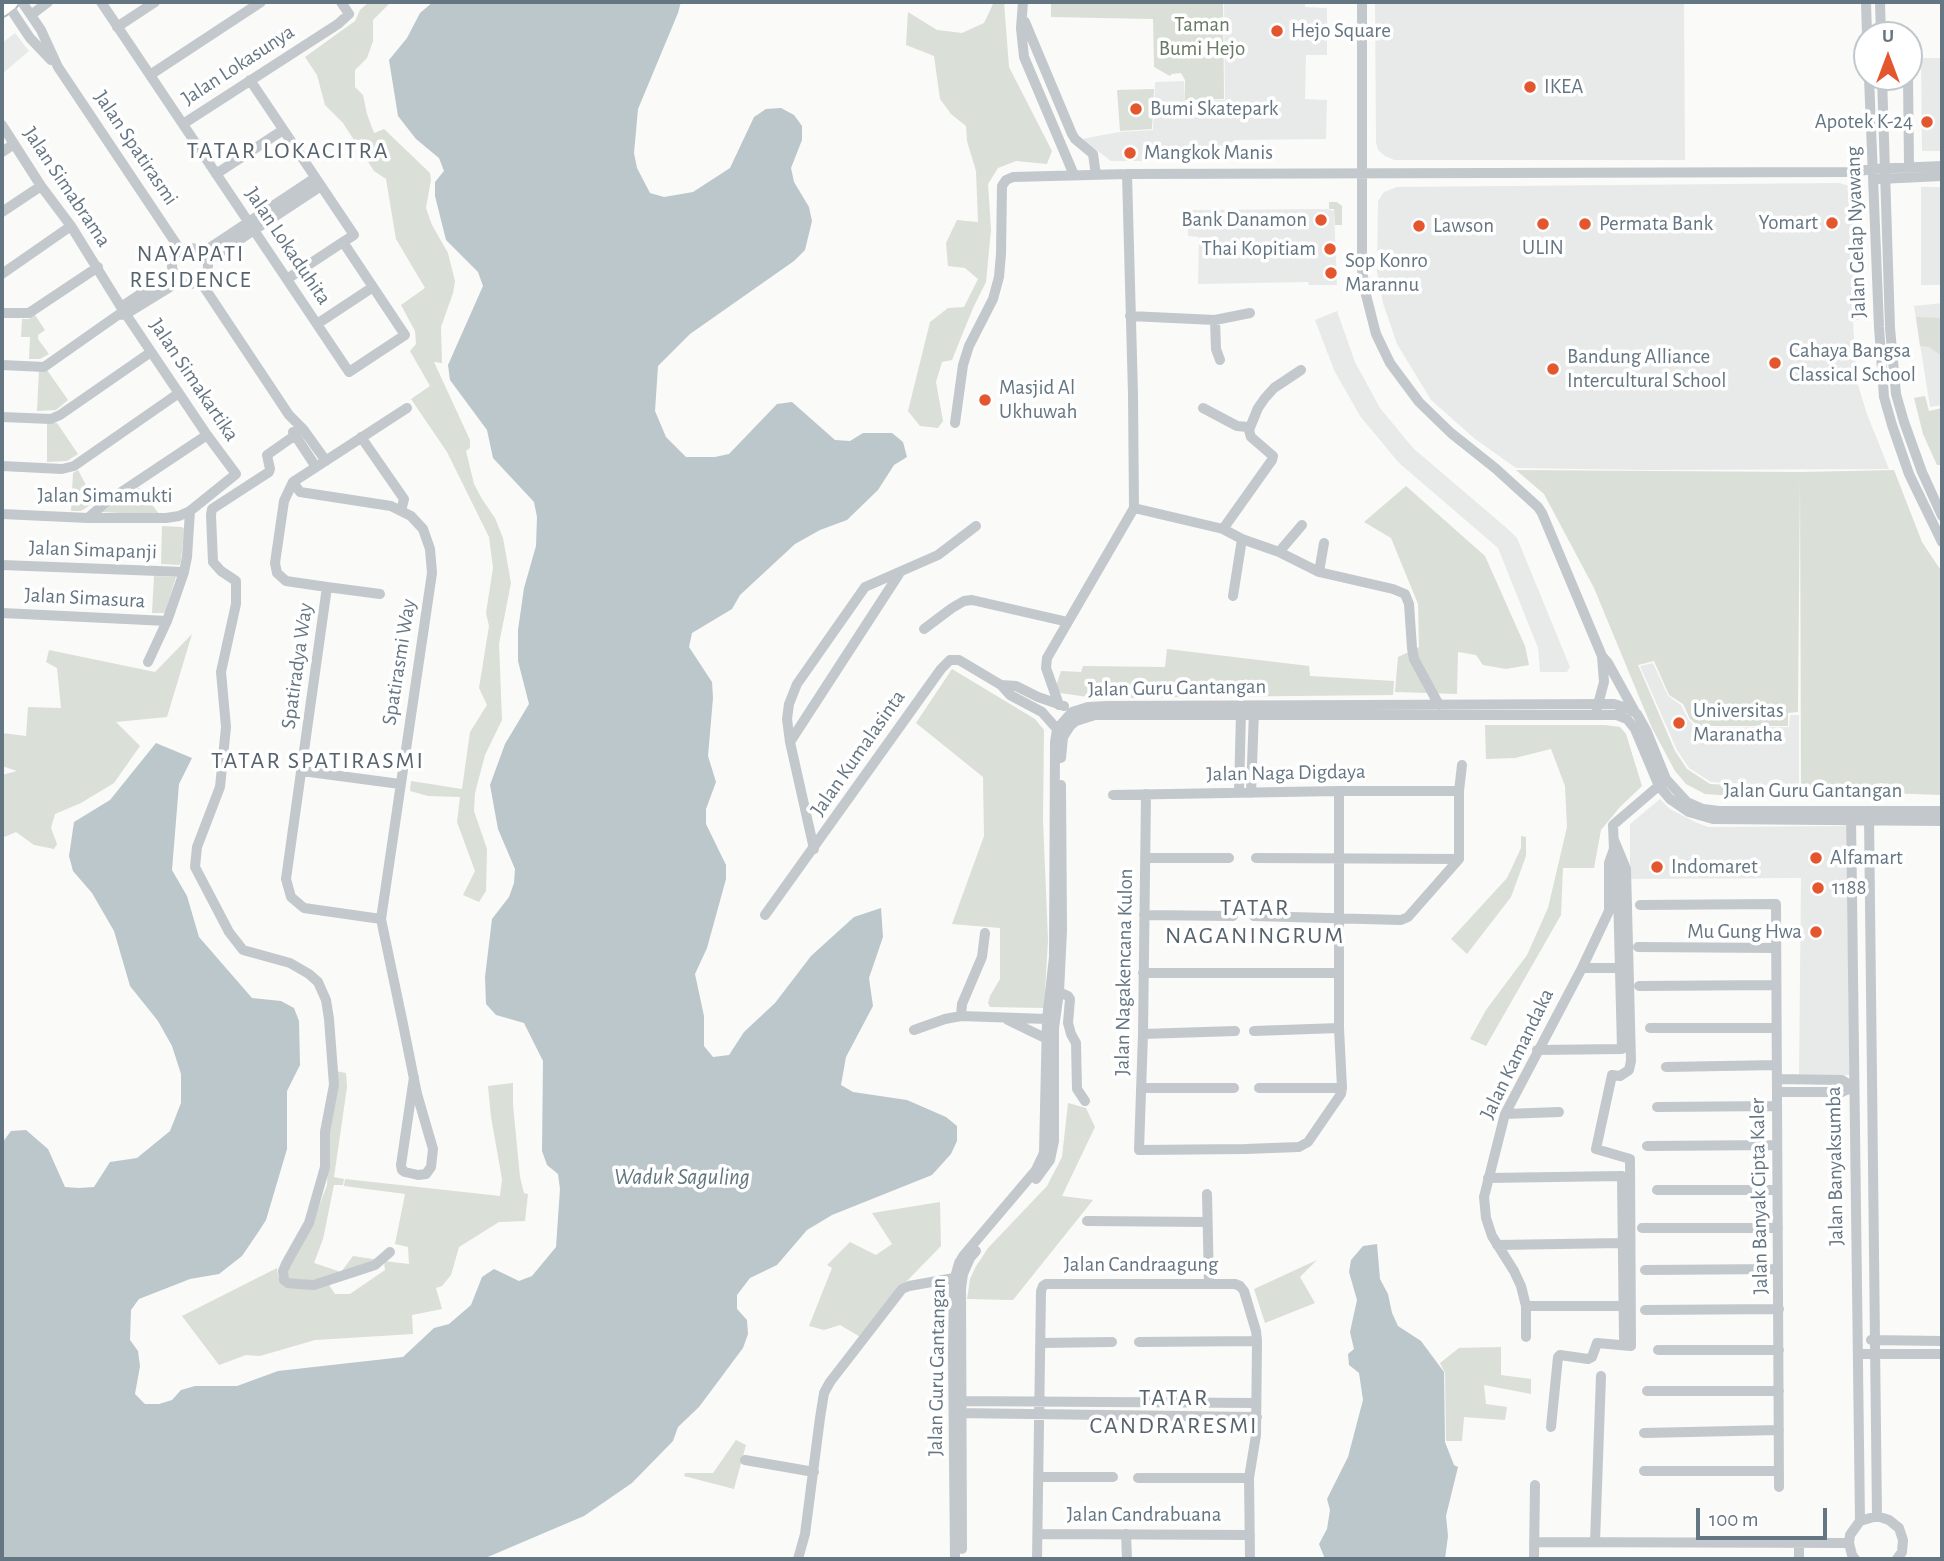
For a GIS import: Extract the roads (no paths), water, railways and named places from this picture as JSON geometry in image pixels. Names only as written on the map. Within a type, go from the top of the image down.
[{"type":"street","points":[[31,15],[48,2]]},
{"type":"street","name":"Jalan Lokaduhita","points":[[101,2],[349,372],[405,335],[373,287]]},
{"type":"street","points":[[117,27],[155,2]]},
{"type":"street","points":[[150,75],[261,2]]},
{"type":"street","name":"Jalan Lokasunya","points":[[183,124],[338,24],[349,15],[341,2]]},
{"type":"street","points":[[1023,2],[1021,28],[1024,57],[1074,175]]},
{"type":"street","points":[[1362,2],[1362,269],[1376,334],[1390,363],[1419,402],[1538,507],[1546,520],[1602,656],[1637,714]]},
{"type":"street","points":[[1866,2],[1867,21]]},
{"type":"street","points":[[1880,2],[1881,21]]},
{"type":"street","name":"Jalan Spatirasmi","points":[[11,4],[31,15],[58,67],[181,251]]},
{"type":"street","name":"Jalan Spatirasmi","points":[[11,4],[30,38],[58,67]]},
{"type":"street","points":[[1023,17],[1072,134],[1093,154],[1096,175]]},
{"type":"street","points":[[250,80],[354,235],[287,279]]},
{"type":"street","name":"Jalan Gelap Nyawang","points":[[1870,91],[1896,394],[1922,472],[1942,516]]},
{"type":"street","name":"Jalan Gelap Nyawang","points":[[1881,91],[1878,174],[1880,348],[1884,397],[1909,474],[1942,542]]},
{"type":"street","points":[[1908,91],[1909,166]]},
{"type":"street","name":"Jalan Simabrama","points":[[2,125],[98,267],[122,312]]},
{"type":"street","points":[[216,174],[284,130]]},
{"type":"street","points":[[2,152],[15,144]]},
{"type":"street","points":[[1878,174],[1909,166],[1942,166]]},
{"type":"street","points":[[955,423],[963,365],[999,277],[1002,254],[1002,186],[1006,180],[1021,175],[1853,172],[1942,176]]},
{"type":"street","points":[[1059,705],[1045,665],[1134,508],[1127,174]]},
{"type":"street","points":[[204,257],[318,182]]},
{"type":"street","points":[[2,212],[41,186]]},
{"type":"street","points":[[2,274],[71,226]]},
{"type":"street","points":[[317,324],[373,287],[343,242]]},
{"type":"street","points":[[192,249],[204,257],[208,271],[200,281],[190,284],[177,277],[174,258],[181,251],[192,249]]},
{"type":"street","points":[[2,313],[29,313],[98,267]]},
{"type":"street","points":[[2,365],[44,367],[177,277]]},
{"type":"street","points":[[200,281],[289,415],[303,429],[321,464]]},
{"type":"street","name":"Jalan Simakartika","points":[[122,312],[236,474]]},
{"type":"street","points":[[1130,316],[1215,320],[1250,313]]},
{"type":"street","points":[[1215,320],[1216,349],[1220,360]]},
{"type":"street","points":[[2,417],[51,419],[151,352]]},
{"type":"street","points":[[1223,529],[1273,457],[1251,437],[1250,430],[1255,414],[1265,398],[1282,382],[1301,370]]},
{"type":"street","points":[[2,466],[68,468],[179,393]]},
{"type":"street","points":[[401,511],[391,506],[300,492],[293,482],[407,408]]},
{"type":"street","points":[[1203,408],[1250,430]]},
{"type":"street","points":[[289,415],[295,436],[321,464]]},
{"type":"street","points":[[88,518],[105,503],[207,435]]},
{"type":"street","points":[[295,436],[267,455],[269,471],[212,509],[213,562],[220,571],[236,581],[236,604],[221,672],[226,727],[219,787],[197,847],[195,867],[229,932],[243,950],[290,963],[309,974],[318,982],[326,1000],[334,1084],[325,1132],[326,1167],[309,1223],[283,1271],[284,1280],[288,1283],[314,1285],[375,1265],[390,1252]]},
{"type":"street","name":"Spatirasmi Way","points":[[361,437],[404,499],[401,511],[411,516],[423,529],[430,549],[432,573],[381,919],[414,1077],[433,1149],[432,1167],[426,1174],[418,1175],[401,1170],[414,1077]]},
{"type":"street","name":"Jalan Simamukti","points":[[2,514],[88,518],[178,516],[190,511],[236,474]]},
{"type":"street","name":"Spatiradya Way","points":[[293,482],[284,501],[275,563],[277,573],[286,580],[327,587],[285,879],[290,897],[304,908],[381,919]]},
{"type":"street","points":[[1134,508],[1223,529],[1319,572],[1405,594],[1409,604],[1414,659],[1438,705]]},
{"type":"street","points":[[148,662],[167,621],[184,572],[190,511]]},
{"type":"street","points":[[1279,552],[1302,525]]},
{"type":"street","points":[[814,849],[787,719],[789,704],[797,684],[864,587],[938,555],[976,526]]},
{"type":"street","points":[[1233,596],[1242,539]]},
{"type":"street","points":[[1319,572],[1324,543]]},
{"type":"street","name":"Jalan Simapanji","points":[[2,565],[184,572]]},
{"type":"street","points":[[790,742],[899,573]]},
{"type":"street","points":[[327,587],[380,594]]},
{"type":"street","points":[[924,629],[964,601],[972,600],[1068,622]]},
{"type":"street","name":"Jalan Simasura","points":[[2,613],[167,621]]},
{"type":"street","points":[[1596,709],[1604,682],[1602,656]]},
{"type":"street","name":"Jalan Kumalasinta","points":[[765,915],[950,660],[959,660],[1001,685]]},
{"type":"street","points":[[1001,685],[1016,686],[1038,697],[1084,713]]},
{"type":"street","points":[[1001,685],[1010,695],[1042,712],[1062,730]]},
{"type":"street","name":"Jalan Guru Gantangan","points":[[1254,710],[1438,705],[1596,709],[1632,723],[1662,782],[1681,808],[1689,812],[1713,819],[1869,816],[1942,811]]},
{"type":"street","name":"Jalan Guru Gantangan","points":[[954,1559],[961,1288],[959,1263],[1036,1170],[1044,1153],[1047,1019],[1054,957],[1055,742],[1062,730],[1084,713],[1596,709],[1621,705],[1637,714],[1647,732],[1662,782]]},
{"type":"street","points":[[1241,710],[1245,793]]},
{"type":"street","points":[[1245,793],[1254,710]]},
{"type":"street","name":"Jalan Guru Gantangan","points":[[959,1277],[970,1258],[1051,1160],[1054,1141],[1055,1028],[1062,931],[1062,730]]},
{"type":"street","points":[[1254,916],[1401,920],[1408,917],[1459,859],[1459,791],[1462,765]]},
{"type":"street","points":[[302,771],[400,784]]},
{"type":"street","name":"Jalan Kamandaka","points":[[1526,1337],[1526,1306],[1521,1286],[1497,1245],[1486,1218],[1484,1197],[1488,1178],[1505,1114],[1582,968],[1618,891],[1618,862],[1613,825],[1662,782]]},
{"type":"street","points":[[1259,1088],[1342,1088],[1339,1028],[1339,791]]},
{"type":"street","name":"Jalan Naga Digdaya","points":[[1113,795],[1459,791]]},
{"type":"street","name":"Jalan Nagakencana Kulon","points":[[1146,794],[1139,1150],[1299,1147],[1308,1142],[1342,1088]]},
{"type":"street","name":"Jalan Banyaksumba","points":[[1850,816],[1860,1521]]},
{"type":"street","name":"Jalan Guru Gantangan","points":[[1869,816],[1942,821]]},
{"type":"street","name":"Jalan Banyaksumba","points":[[1869,816],[1877,1516]]},
{"type":"street","points":[[1551,1427],[1558,1357],[1560,1355],[1588,1359],[1592,1357],[1597,1343],[1631,1346],[1630,1159],[1596,1149],[1612,1075],[1620,1076],[1629,1070],[1631,1061],[1626,869],[1614,845]]},
{"type":"street","name":"Jalan Kamandaka","points":[[1609,911],[1609,863],[1614,845]]},
{"type":"street","points":[[1145,858],[1229,858]]},
{"type":"street","points":[[1256,858],[1459,859]]},
{"type":"street","points":[[1537,1050],[1622,1049],[1618,891]]},
{"type":"street","name":"Jalan Banyak Cipta Kaler","points":[[1640,905],[1776,904],[1779,1487]]},
{"type":"street","points":[[1144,915],[1233,916]]},
{"type":"street","points":[[961,1016],[962,1004],[982,957],[985,933]]},
{"type":"street","points":[[1638,947],[1776,948]]},
{"type":"street","points":[[1582,968],[1620,968]]},
{"type":"street","points":[[1143,973],[1339,973]]},
{"type":"street","points":[[1639,986],[1776,985]]},
{"type":"street","points":[[1059,992],[1070,999],[1068,1023],[1076,1043],[1077,1089],[1086,1101]]},
{"type":"street","points":[[914,1030],[961,1016],[1047,1019]]},
{"type":"street","points":[[1006,1019],[1047,1039]]},
{"type":"street","points":[[1254,1031],[1339,1028]]},
{"type":"street","points":[[1650,1028],[1776,1028]]},
{"type":"street","points":[[1143,1034],[1235,1031]]},
{"type":"street","points":[[1666,1067],[1777,1065]]},
{"type":"street","points":[[1777,1079],[1842,1080],[1853,1087]]},
{"type":"street","points":[[1777,1092],[1842,1092],[1853,1087]]},
{"type":"street","points":[[1141,1088],[1234,1088]]},
{"type":"street","points":[[1657,1107],[1777,1106]]},
{"type":"street","points":[[1505,1114],[1559,1112]]},
{"type":"street","points":[[1647,1146],[1777,1146]]},
{"type":"street","points":[[1488,1178],[1622,1176],[1623,1338]]},
{"type":"street","points":[[1657,1190],[1777,1190]]},
{"type":"street","points":[[1206,1194],[1209,1284]]},
{"type":"street","points":[[1087,1221],[1207,1222]]},
{"type":"street","points":[[1642,1228],[1778,1228]]},
{"type":"street","points":[[1497,1245],[1622,1243]]},
{"type":"street","points":[[1645,1270],[1778,1269]]},
{"type":"street","points":[[798,1559],[805,1534],[824,1393],[841,1366],[902,1289],[959,1277]]},
{"type":"street","name":"Jalan Candraagung","points":[[1041,1343],[1041,1291],[1046,1284],[1236,1284],[1244,1291],[1257,1341]]},
{"type":"street","points":[[1526,1306],[1623,1306]]},
{"type":"street","points":[[1645,1310],[1779,1309]]},
{"type":"street","points":[[1857,1339],[1942,1341]]},
{"type":"street","points":[[1139,1342],[1257,1341],[1256,1435],[1249,1478],[1250,1559]]},
{"type":"street","points":[[1037,1559],[1041,1343],[1112,1342]]},
{"type":"street","points":[[1658,1350],[1779,1350]]},
{"type":"street","points":[[1858,1354],[1942,1354]]},
{"type":"street","points":[[1595,1542],[1601,1376]]},
{"type":"street","points":[[1647,1391],[1779,1391]]},
{"type":"street","points":[[1040,1408],[1125,1402],[1256,1403]]},
{"type":"street","points":[[1125,1402],[1125,1414]]},
{"type":"street","points":[[957,1407],[1257,1417]]},
{"type":"street","name":"Jalan Guru Gantangan","points":[[957,1407],[962,1559]]},
{"type":"street","points":[[1644,1433],[1779,1430]]},
{"type":"street","points":[[745,1460],[814,1472]]},
{"type":"street","points":[[1644,1471],[1779,1471]]},
{"type":"street","points":[[1039,1477],[1112,1477]]},
{"type":"street","points":[[1138,1478],[1249,1478]]},
{"type":"street","points":[[1534,1559],[1535,1485]]},
{"type":"street","points":[[1855,1559],[1849,1543],[1850,1535],[1860,1521],[1877,1516],[1889,1520],[1899,1528],[1903,1540],[1902,1552],[1897,1559]]},
{"type":"street","name":"Jalan Candrabuana","points":[[1038,1534],[1250,1535]]},
{"type":"street","points":[[1126,1534],[1127,1559]]},
{"type":"street","points":[[1534,1542],[1849,1543]]},
{"type":"street","points":[[1799,1543],[1799,1559]]},
{"type":"water","name":"Waduk Saguling","points":[[433,2],[681,2],[638,109],[634,153],[637,168],[650,193],[664,197],[693,192],[730,168],[754,117],[766,109],[781,108],[794,115],[802,126],[802,140],[791,168],[794,182],[809,207],[812,221],[805,250],[794,261],[690,334],[658,366],[655,411],[666,437],[686,457],[729,454],[777,404],[792,402],[835,440],[850,441],[863,433],[892,433],[903,442],[907,457],[894,465],[878,490],[847,520],[820,530],[795,544],[740,595],[732,609],[692,633],[689,647],[712,682],[708,756],[716,782],[706,809],[706,824],[726,865],[726,879],[707,948],[695,974],[704,1016],[704,1046],[713,1057],[729,1055],[744,1032],[775,1003],[811,956],[854,917],[881,908],[883,937],[869,978],[873,1006],[846,1057],[841,1085],[853,1092],[907,1100],[946,1117],[957,1126],[957,1141],[951,1154],[932,1175],[832,1215],[807,1230],[777,1265],[750,1278],[737,1295],[737,1309],[747,1320],[748,1334],[743,1348],[699,1407],[678,1427],[673,1441],[632,1483],[584,1516],[483,1559],[2,1559],[2,1143],[11,1131],[26,1130],[48,1149],[65,1187],[94,1187],[110,1162],[137,1158],[170,1131],[181,1103],[181,1074],[172,1046],[158,1021],[130,986],[114,931],[92,893],[73,871],[69,856],[74,822],[110,800],[156,743],[192,758],[179,784],[172,870],[187,896],[199,937],[252,998],[281,1001],[294,1008],[299,1021],[300,1065],[287,1091],[287,1149],[266,1220],[242,1256],[219,1274],[190,1279],[139,1299],[131,1310],[130,1340],[138,1351],[140,1366],[135,1394],[145,1404],[159,1404],[172,1400],[181,1390],[195,1386],[237,1386],[278,1371],[403,1357],[434,1328],[449,1324],[471,1305],[482,1277],[494,1269],[519,1281],[532,1276],[556,1247],[560,1189],[558,1174],[547,1165],[542,1151],[543,1061],[524,1023],[496,1015],[486,1004],[485,977],[492,919],[509,897],[514,883],[515,869],[498,829],[490,785],[505,744],[529,704],[518,661],[518,630],[524,588],[536,546],[537,517],[534,502],[493,458],[487,430],[450,380],[448,365],[483,286],[478,272],[446,240],[435,196],[435,182],[444,171],[439,158],[416,139],[398,116],[389,60],[407,38],[420,13]]},
{"type":"water","points":[[1377,1244],[1380,1279],[1388,1294],[1398,1326],[1421,1341],[1444,1372],[1445,1442],[1454,1465],[1458,1467],[1446,1516],[1448,1536],[1445,1559],[1325,1559],[1319,1544],[1327,1529],[1330,1510],[1327,1499],[1348,1457],[1363,1400],[1359,1373],[1349,1365],[1348,1354],[1354,1349],[1350,1332],[1357,1300],[1349,1272],[1351,1260],[1363,1246]]},
{"type":"place","name":"Hejo Square","points":[[1277,31]]},
{"type":"place","name":"IKEA","points":[[1530,87]]},
{"type":"place","name":"Bumi Skatepark","points":[[1136,109]]},
{"type":"place","name":"Apotek K-24","points":[[1927,122]]},
{"type":"place","name":"Mangkok Manis","points":[[1130,153]]},
{"type":"place","name":"Bank Danamon","points":[[1321,220]]},
{"type":"place","name":"Yomart","points":[[1832,223]]},
{"type":"place","name":"ULIN","points":[[1543,224]]},
{"type":"place","name":"Permata Bank","points":[[1585,224]]},
{"type":"place","name":"Lawson","points":[[1419,226]]},
{"type":"place","name":"Thai Kopitiam","points":[[1330,249]]},
{"type":"place","name":"Sop Konro Marannu","points":[[1331,273]]},
{"type":"place","name":"Cahaya Bangsa Classical School","points":[[1775,363]]},
{"type":"place","name":"Bandung Alliance Intercultural School","points":[[1553,369]]},
{"type":"place","name":"Masjid Al Ukhuwah","points":[[985,400]]},
{"type":"place","name":"Universitas Maranatha","points":[[1679,723]]},
{"type":"place","name":"Alfamart","points":[[1816,858]]},
{"type":"place","name":"Indomaret","points":[[1657,867]]},
{"type":"place","name":"1188","points":[[1818,888]]},
{"type":"place","name":"Mu Gung Hwa","points":[[1816,932]]},
{"type":"district","name":"TATAR LOKACITRA","points":[[288,151]]},
{"type":"district","name":"NAYAPATI RESIDENCE","points":[[191,267]]},
{"type":"district","name":"TATAR SPATIRASMI","points":[[318,761]]},
{"type":"district","name":"TATAR NAGANINGRUM","points":[[1255,922]]},
{"type":"district","name":"TATAR CANDRARESMI","points":[[1174,1412]]},
{"type":"park label","name":"Taman Bumi Hejo","points":[[1202,37]]}]
